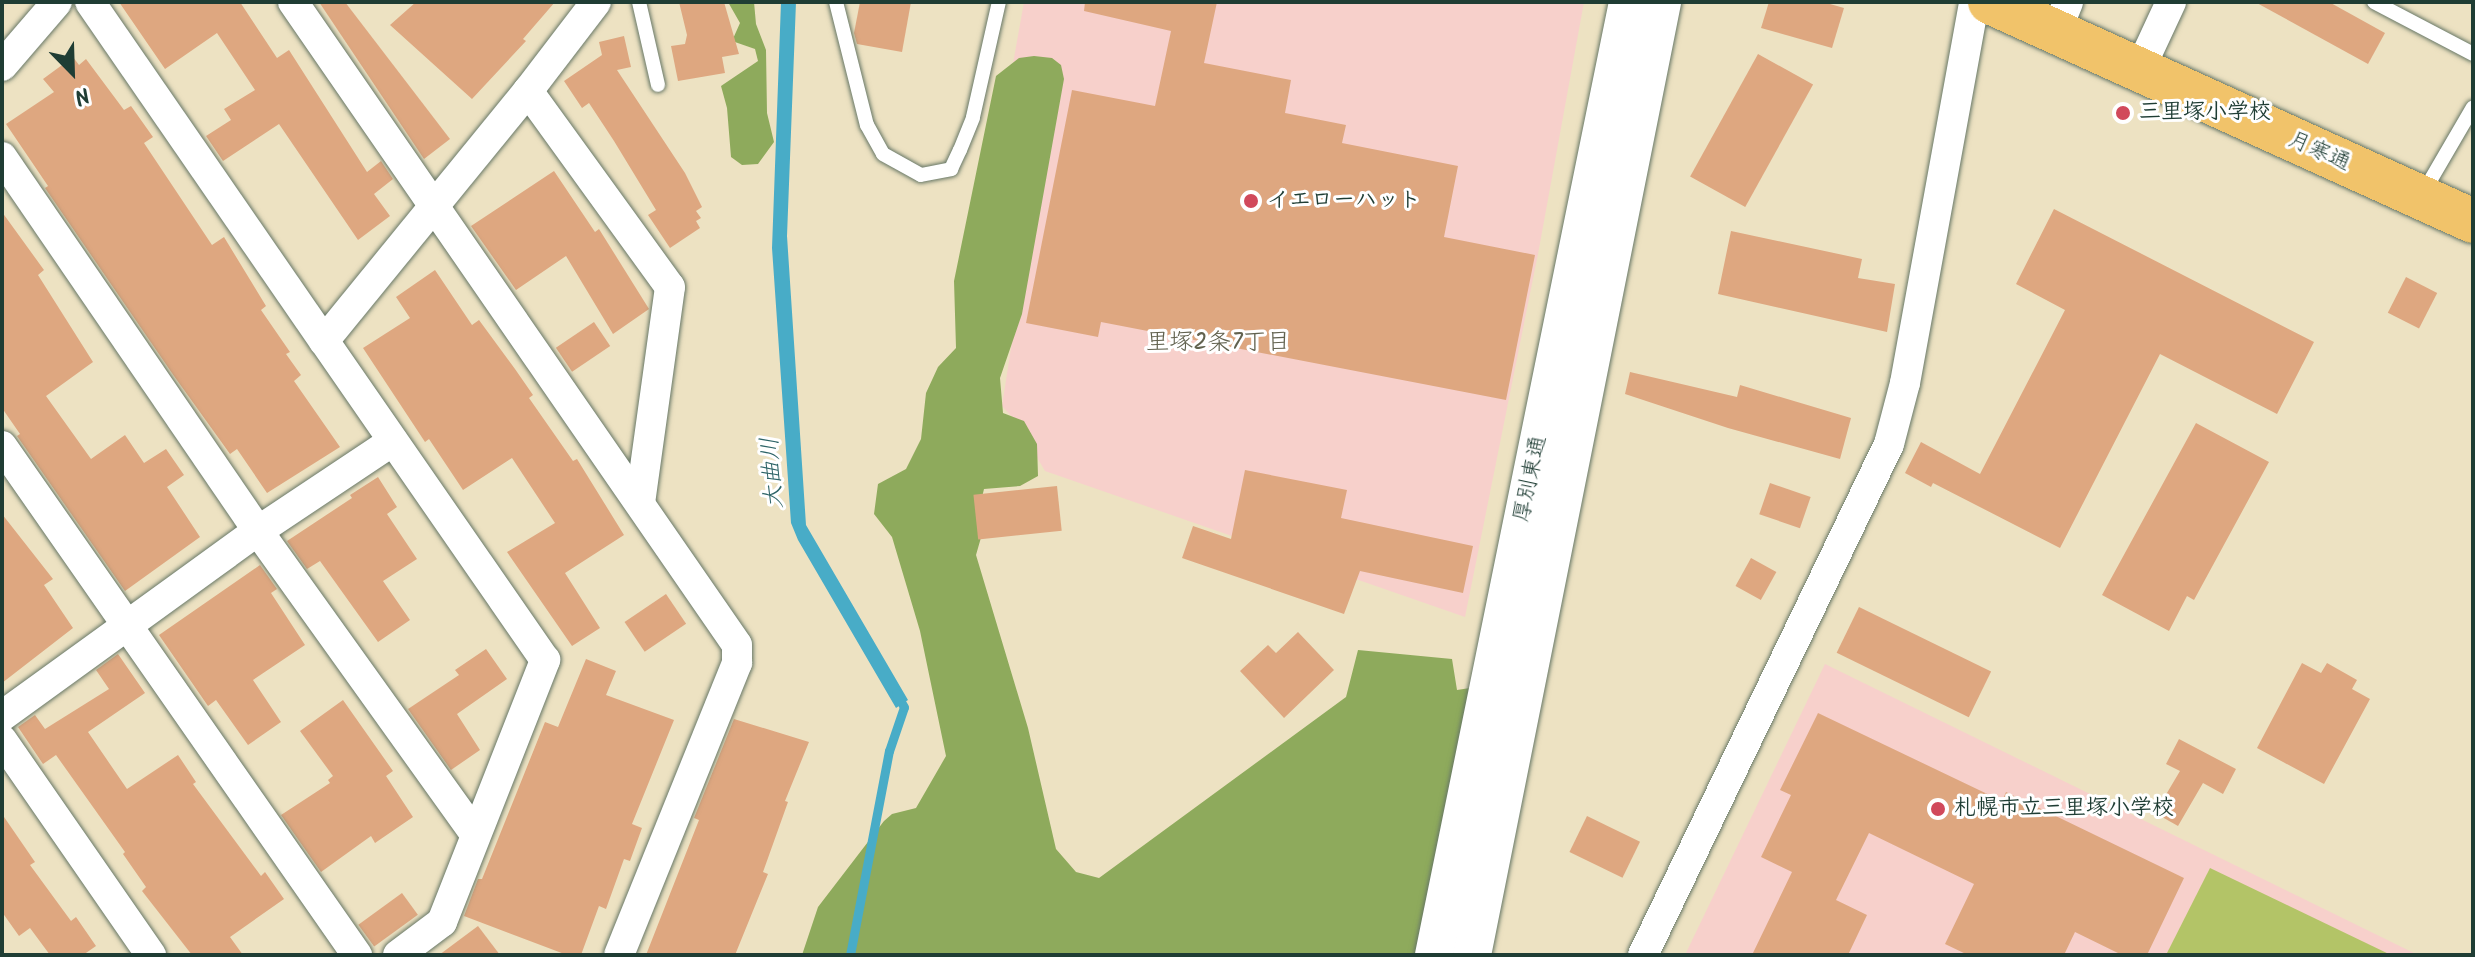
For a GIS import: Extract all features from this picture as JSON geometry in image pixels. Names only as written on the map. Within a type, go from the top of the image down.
[{"type":"highway","name":"月寒通","points":[[1990,2],[2062,17],[2139,71],[2473,221]]},
{"type":"street","points":[[2,66],[57,2]]},
{"type":"street","points":[[90,2],[545,660],[442,922],[398,955]]},
{"type":"street","points":[[293,2],[737,645],[737,663],[619,955]]},
{"type":"street","points":[[324,341],[436,207],[596,2]]},
{"type":"street","name":"厚別東通","points":[[1434,955],[1628,2]]},
{"type":"street","name":"厚別東通","points":[[1472,955],[1662,2]]},
{"type":"street","points":[[1643,955],[1889,444],[1905,383],[1974,2]]},
{"type":"street","points":[[2139,71],[2171,2]]},
{"type":"street","points":[[528,91],[670,287],[640,503]]},
{"type":"street","points":[[2,157],[258,531],[475,834]]},
{"type":"street","points":[[2,716],[258,531],[393,441]]},
{"type":"street","points":[[2,446],[357,955]]},
{"type":"street","points":[[2,740],[151,955]]},
{"type":"lane","points":[[639,2],[658,85]]},
{"type":"lane","points":[[836,2],[867,125],[883,154],[921,175],[951,169],[960,150],[973,117],[999,2]]},
{"type":"lane","points":[[2374,2],[2473,54]]},
{"type":"lane","points":[[2420,198],[2473,107]]},
{"type":"shaded area","points":[[1024,2],[1584,2],[1538,254],[1465,617],[1045,471],[1015,420],[1002,406],[1054,71],[1012,69]]},
{"type":"shaded area","name":"札幌市立三里塚小学校","points":[[1825,664],[2418,955],[1685,955]]},
{"type":"green space","points":[[728,2],[754,2],[756,24],[766,50],[767,113],[774,142],[758,164],[742,165],[731,157],[727,108],[721,86],[758,61],[755,49],[732,41],[740,23]]},
{"type":"green space","points":[[1019,58],[1052,58],[1061,65],[1064,79],[1022,314],[1000,378],[1003,413],[1024,421],[1037,444],[1038,476],[1020,486],[984,489],[978,514],[984,527],[976,555],[1028,728],[1056,849],[1076,872],[1099,878],[1346,697],[1358,650],[1452,659],[1457,690],[1470,688],[1426,955],[802,955],[818,907],[884,821],[892,814],[916,808],[946,756],[920,631],[892,537],[874,514],[878,484],[906,469],[921,439],[926,393],[938,367],[956,348],[954,281],[996,76]]},
{"type":"green space","points":[[2210,868],[2391,955],[2166,955]]},
{"type":"water","points":[[781,2],[796,2],[787,236],[806,525],[908,700],[896,708],[791,523],[772,248]]},
{"type":"building","points":[[119,2],[240,2],[277,58],[289,50],[367,172],[381,161],[393,179],[374,194],[390,216],[358,240],[279,124],[223,161],[206,136],[231,120],[224,109],[255,90],[217,33],[165,69]]},
{"type":"building","points":[[319,2],[345,2],[450,139],[424,159]]},
{"type":"building","points":[[416,2],[555,2],[523,39],[526,41],[472,99],[390,25]]},
{"type":"building","points":[[679,2],[724,2],[739,54],[722,57],[725,73],[678,81],[671,46],[685,44],[687,35]]},
{"type":"building","points":[[860,2],[911,2],[902,52],[857,44],[854,33]]},
{"type":"building","name":"イエローハット","points":[[1085,2],[1217,2],[1204,63],[1291,80],[1285,113],[1346,125],[1342,143],[1458,166],[1444,237],[1535,255],[1506,400],[1101,322],[1098,337],[1026,323],[1072,90],[1155,106],[1171,31],[1084,11]]},
{"type":"building","points":[[1769,2],[1823,2],[1844,8],[1832,48],[1761,28]]},
{"type":"building","points":[[2255,2],[2329,2],[2385,33],[2368,64]]},
{"type":"building","points":[[624,36],[631,67],[617,70],[685,173],[702,207],[696,211],[701,218],[696,221],[700,228],[670,248],[648,215],[656,210],[614,141],[589,103],[582,108],[564,81],[602,55],[599,42]]},
{"type":"building","points":[[1758,54],[1813,85],[1745,207],[1690,176]]},
{"type":"building","points":[[73,57],[79,65],[86,59],[124,110],[131,106],[153,137],[144,143],[212,245],[224,237],[266,306],[261,310],[290,352],[286,354],[301,375],[294,381],[340,447],[267,493],[237,449],[230,454],[174,376],[45,188],[48,186],[6,124],[54,92],[43,79]]},
{"type":"building","points":[[554,171],[595,232],[599,229],[649,309],[613,334],[566,256],[516,290],[471,226]]},
{"type":"building","points":[[2054,209],[2314,342],[2277,414],[2160,354],[2060,548],[1933,483],[1931,487],[1905,473],[1921,442],[1980,474],[2065,310],[2016,284]]},
{"type":"building","points":[[2,212],[44,270],[38,275],[93,362],[46,396],[91,459],[125,435],[144,463],[166,449],[184,475],[167,487],[200,537],[125,591],[17,436],[20,434],[2,408]]},
{"type":"building","points":[[1731,231],[1862,259],[1858,278],[1895,284],[1887,332],[1718,294]]},
{"type":"building","points":[[435,270],[472,325],[479,320],[515,369],[533,395],[529,398],[573,461],[577,459],[624,535],[565,573],[600,628],[572,646],[507,552],[555,523],[512,458],[463,490],[429,439],[425,442],[363,348],[410,318],[396,297]]},
{"type":"building","points":[[2406,277],[2437,293],[2419,329],[2388,313]]},
{"type":"building","points":[[594,322],[610,346],[572,372],[556,348]]},
{"type":"building","points":[[1630,372],[1737,397],[1740,385],[1851,418],[1840,459],[1728,428],[1625,394]]},
{"type":"building","points":[[2196,423],[2269,462],[2194,600],[2187,596],[2169,631],[2102,595]]},
{"type":"building","points":[[1245,470],[1347,490],[1341,518],[1473,546],[1463,593],[1360,571],[1344,614],[1182,558],[1193,526],[1231,539]]},
{"type":"building","points":[[378,477],[397,507],[387,514],[417,559],[383,581],[410,620],[378,642],[320,561],[307,569],[287,541]]},
{"type":"building","points":[[1770,483],[1811,497],[1800,528],[1759,514]]},
{"type":"building","points":[[1057,486],[1062,531],[978,540],[973,495]]},
{"type":"building","points":[[2,514],[53,579],[44,585],[73,628],[2,683]]},
{"type":"building","points":[[1751,558],[1776,572],[1761,600],[1735,586]]},
{"type":"building","points":[[260,565],[277,589],[271,593],[305,645],[253,680],[281,722],[248,745],[216,700],[208,706],[159,635]]},
{"type":"building","points":[[666,594],[686,624],[645,652],[625,622]]},
{"type":"building","points":[[1859,607],[1991,671],[1969,717],[1837,653]]},
{"type":"building","points":[[1298,632],[1334,670],[1284,718],[1240,671],[1268,645],[1276,653]]},
{"type":"building","points":[[486,649],[507,679],[457,714],[480,750],[451,770],[408,709],[459,675],[455,670]]},
{"type":"building","points":[[118,654],[145,693],[88,732],[127,789],[178,755],[196,782],[193,784],[261,876],[265,872],[284,899],[230,937],[243,955],[192,955],[142,891],[146,887],[123,854],[125,852],[56,755],[43,764],[18,727],[35,715],[45,729],[109,689],[96,670]]},
{"type":"building","points":[[586,659],[616,671],[606,695],[674,720],[632,824],[642,828],[630,861],[624,859],[606,909],[599,906],[581,955],[567,955],[464,916],[545,722],[558,727]]},
{"type":"building","points":[[2302,663],[2321,673],[2327,663],[2357,680],[2352,689],[2370,699],[2324,784],[2257,748]]},
{"type":"building","points":[[343,700],[393,771],[386,776],[413,817],[375,843],[371,836],[321,872],[281,815],[330,783],[328,780],[333,776],[300,731]]},
{"type":"building","points":[[1818,713],[2002,801],[2006,792],[2184,878],[2147,955],[2122,955],[2075,932],[2064,955],[1968,955],[1945,944],[1974,884],[1869,833],[1836,900],[1867,915],[1848,955],[1752,955],[1792,872],[1761,857],[1791,795],[1780,790]]},
{"type":"building","points":[[734,719],[809,742],[785,801],[788,802],[763,872],[768,874],[735,955],[646,955],[699,820],[694,818]]},
{"type":"building","points":[[2179,739],[2236,769],[2223,794],[2203,783],[2178,826],[2155,813],[2180,771],[2166,764]]},
{"type":"building","points":[[2,814],[35,862],[30,865],[71,921],[76,917],[96,946],[83,955],[50,955],[30,928],[19,936],[2,912]]},
{"type":"building","points":[[1587,816],[1640,842],[1622,878],[1569,852]]},
{"type":"building","points":[[402,893],[418,915],[374,947],[358,925]]},
{"type":"building","points":[[478,926],[500,955],[439,955]]},
{"type":"waterway","name":"大曲川","points":[[850,955],[889,751],[904,707],[896,693]]},
{"type":"place","name":"三里塚小学校","points":[[2123,113]]},
{"type":"place","name":"イエローハット","points":[[1251,201]]},
{"type":"place","name":"札幌市立三里塚小学校","points":[[1938,809]]},
{"type":"district","name":"里塚2条7丁目","points":[[1218,343]]}]
